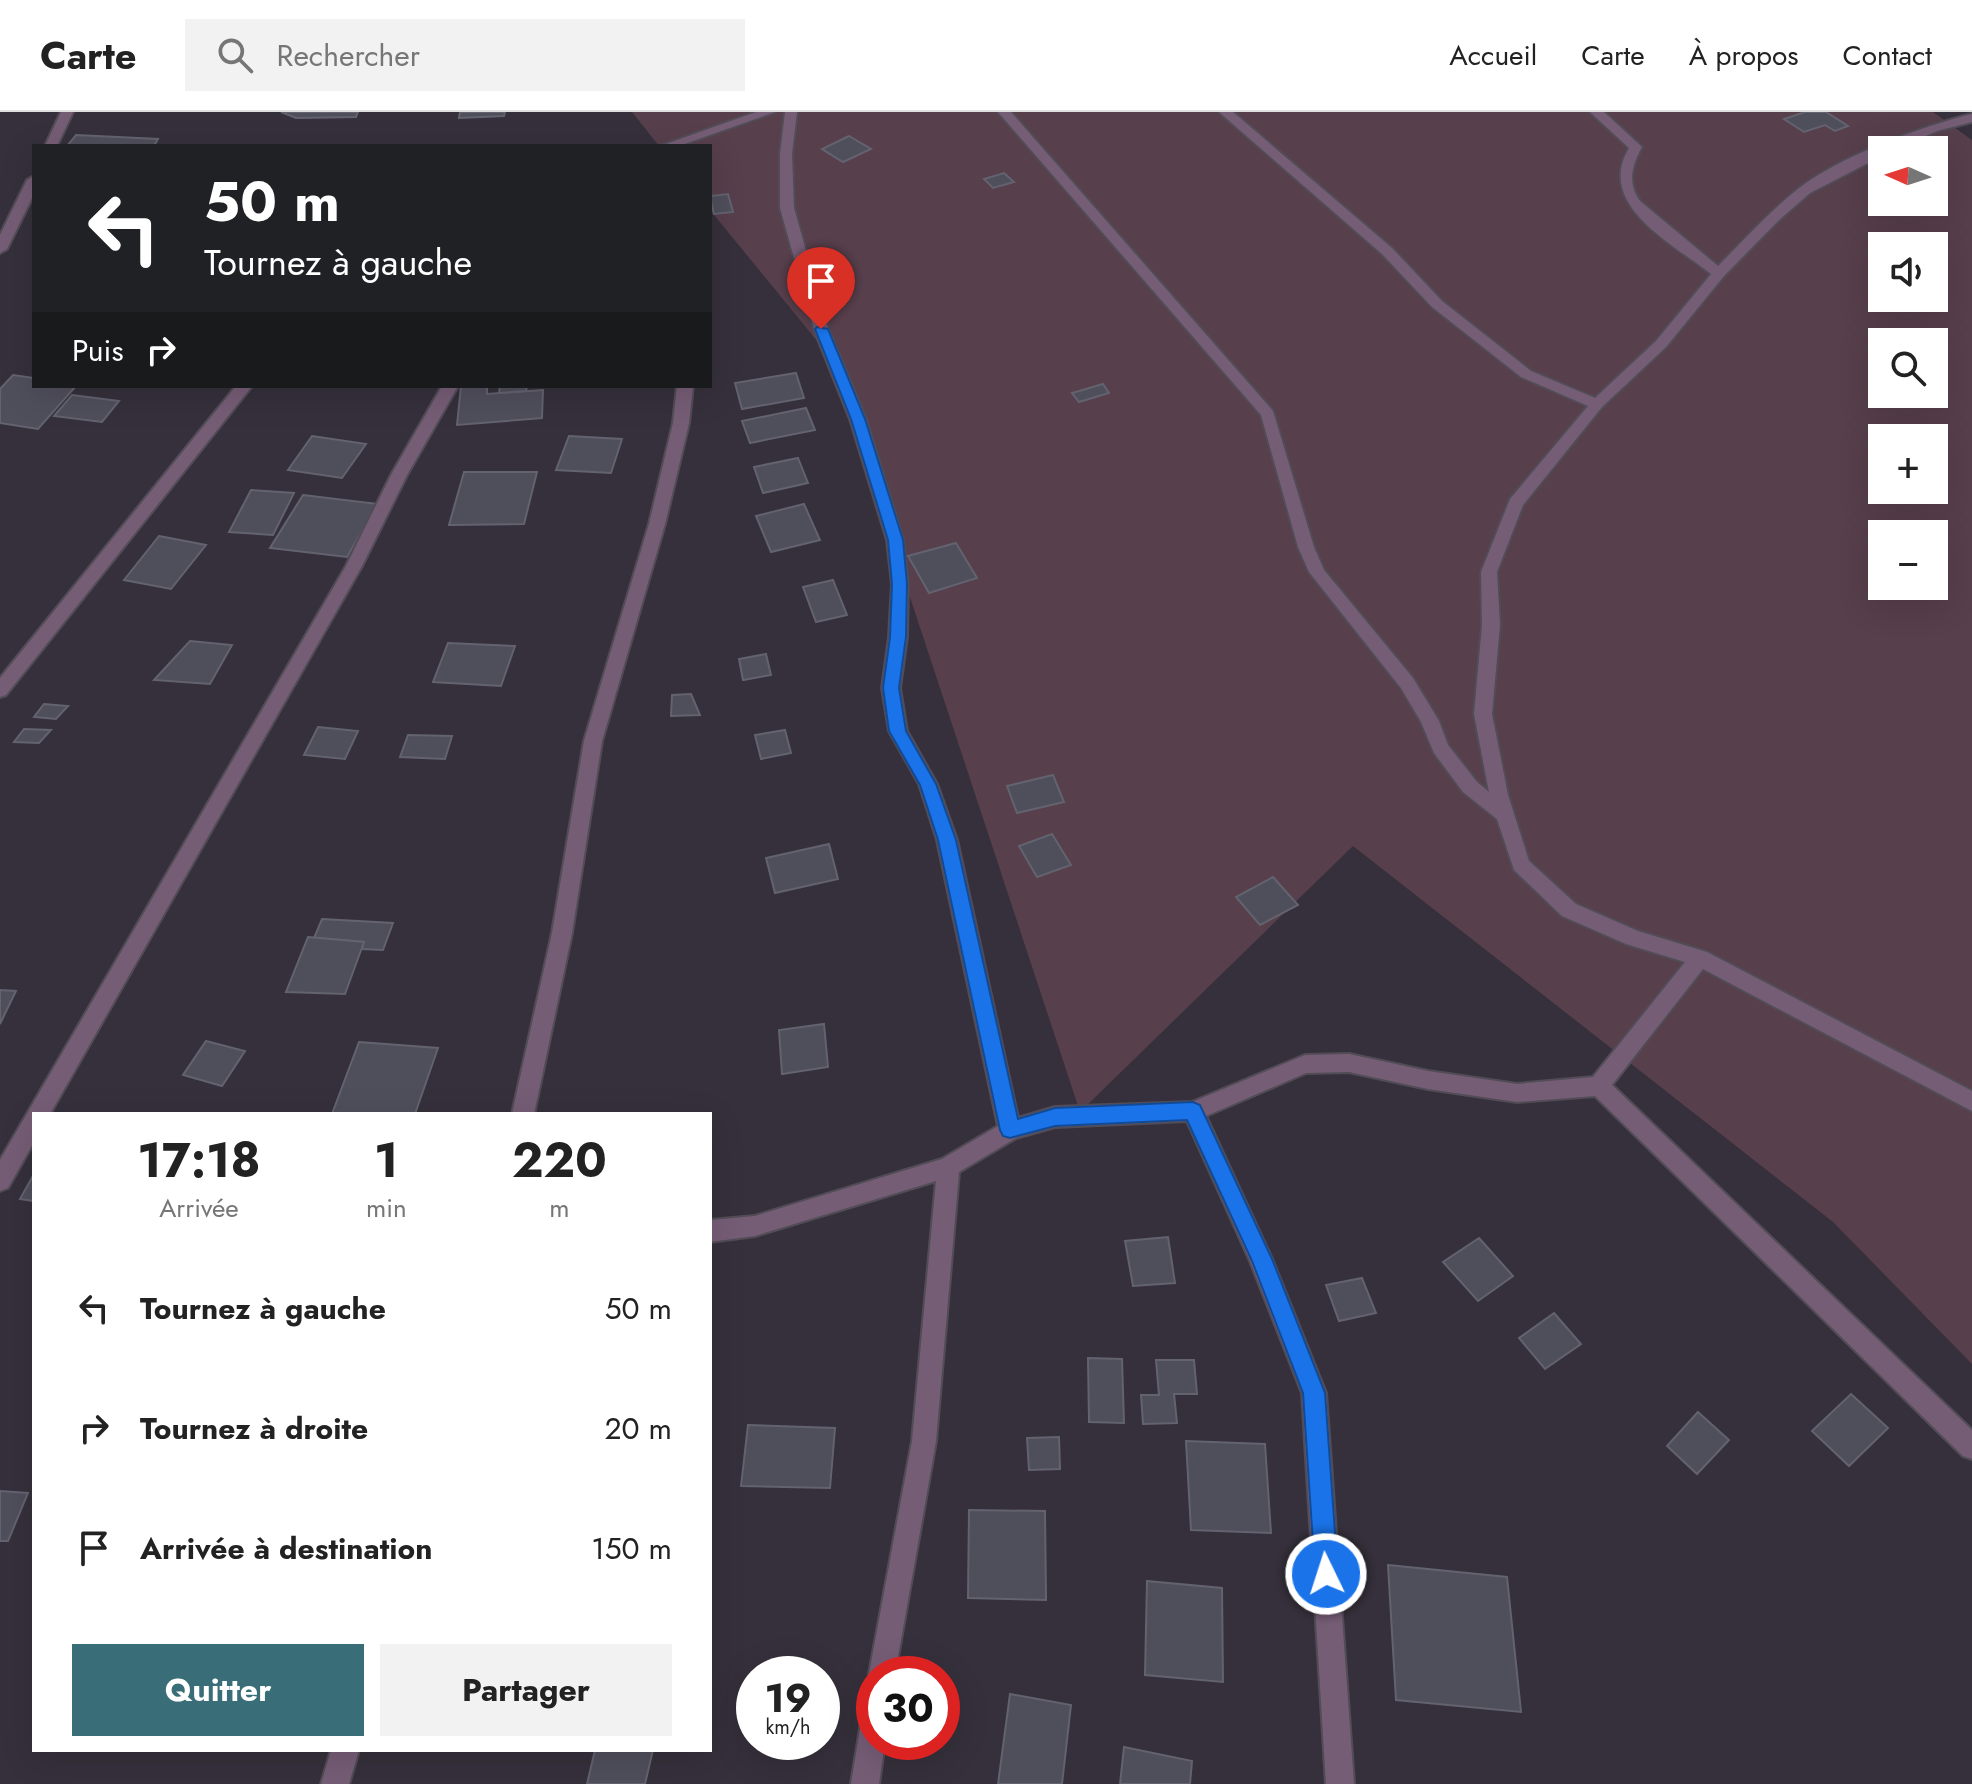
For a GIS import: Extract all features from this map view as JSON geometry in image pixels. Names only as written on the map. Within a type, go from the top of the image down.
[{"type":"street","points":[[52,144],[67,112]]},
{"type":"street","points":[[672,144],[769,112]]},
{"type":"street","points":[[791,112],[786,154],[787,208],[821,329],[858,419],[895,540],[900,584],[898,637],[891,688],[898,731],[928,784],[947,840],[1010,1130]]},
{"type":"street","points":[[1004,112],[1268,414],[1306,547],[1317,572],[1407,683],[1430,721],[1440,748],[1470,787],[1505,815]]},
{"type":"street","points":[[1225,112],[1387,251],[1437,304],[1526,374],[1597,404]]},
{"type":"street","points":[[1596,112],[1636,147],[1627,162],[1626,183],[1634,202],[1719,273]]},
{"type":"street","points":[[1941,112],[1964,120]]},
{"type":"street","points":[[1964,120],[1933,128],[1857,161],[1805,190],[1719,273],[1661,344],[1597,404],[1516,503],[1489,572],[1491,625],[1483,714],[1505,815],[1521,865],[1569,910],[1633,938],[1700,958],[1972,1102]]},
{"type":"street","points":[[0,249],[32,184]]},
{"type":"street","points":[[0,690],[242,388]]},
{"type":"street","points":[[40,1112],[347,579],[399,475],[449,388]]},
{"type":"street","points":[[523,1112],[562,933],[593,741],[657,524],[681,423],[685,388]]},
{"type":"street","points":[[712,1231],[755,1226],[948,1167],[1010,1130],[1055,1117],[1193,1111],[1305,1064],[1349,1063],[1428,1080],[1517,1093],[1599,1086],[1700,958]]},
{"type":"street","points":[[1599,1086],[1972,1447]]},
{"type":"street","points":[[1193,1111],[1261,1259],[1314,1393],[1340,1784]]},
{"type":"street","points":[[0,1181],[32,1125]]},
{"type":"street","points":[[885,1656],[924,1441],[948,1167]]},
{"type":"street","points":[[335,1784],[344,1752]]},
{"type":"street","points":[[865,1784],[868,1760]]},
{"type":"shaded area","points":[[632,112],[1933,112],[1972,140],[1972,1364],[1833,1222],[1353,846],[1080,1112],[831,358],[712,212],[712,144],[657,144]]},
{"type":"building","points":[[281,112],[358,112],[356,117],[296,118]]},
{"type":"building","points":[[460,112],[505,112],[504,116],[459,118]]},
{"type":"building","points":[[1805,112],[1826,112],[1848,126],[1835,131],[1825,125],[1804,132],[1784,119]]},
{"type":"building","points":[[76,135],[158,139],[155,144],[69,144]]},
{"type":"building","points":[[849,136],[871,149],[843,162],[822,149]]},
{"type":"building","points":[[1004,173],[1014,182],[993,188],[984,179]]},
{"type":"building","points":[[728,194],[733,212],[714,214],[712,196]]},
{"type":"building","points":[[796,373],[804,398],[742,409],[735,383]]},
{"type":"building","points":[[13,375],[32,378],[32,388],[74,388],[38,429],[0,423],[0,389]]},
{"type":"building","points":[[1103,384],[1109,393],[1079,402],[1072,393]]},
{"type":"building","points":[[461,388],[487,388],[487,394],[543,390],[542,418],[457,425]]},
{"type":"building","points":[[500,388],[527,388],[526,391],[499,393]]},
{"type":"building","points":[[72,395],[119,401],[102,422],[54,416]]},
{"type":"building","points":[[806,408],[815,430],[750,443],[742,421]]},
{"type":"building","points":[[312,436],[366,444],[342,478],[288,470]]},
{"type":"building","points":[[569,436],[622,439],[611,473],[556,470]]},
{"type":"building","points":[[798,458],[808,483],[763,493],[754,467]]},
{"type":"building","points":[[464,472],[537,472],[524,524],[449,525]]},
{"type":"building","points":[[251,490],[294,493],[273,535],[229,532]]},
{"type":"building","points":[[303,495],[378,504],[347,557],[270,548]]},
{"type":"building","points":[[804,504],[820,540],[771,552],[756,516]]},
{"type":"building","points":[[159,536],[206,545],[171,589],[124,580]]},
{"type":"building","points":[[956,543],[977,578],[929,593],[908,556]]},
{"type":"building","points":[[833,580],[847,615],[816,622],[803,587]]},
{"type":"building","points":[[190,641],[232,645],[210,684],[154,680]]},
{"type":"building","points":[[448,643],[515,646],[501,686],[433,682]]},
{"type":"building","points":[[766,654],[771,675],[743,680],[739,659]]},
{"type":"building","points":[[691,694],[700,715],[671,716],[672,695]]},
{"type":"building","points":[[44,704],[68,706],[56,719],[34,717]]},
{"type":"building","points":[[318,727],[358,731],[345,759],[304,755]]},
{"type":"building","points":[[24,729],[51,730],[39,743],[14,742]]},
{"type":"building","points":[[785,730],[791,753],[761,759],[755,735]]},
{"type":"building","points":[[408,735],[452,736],[445,759],[400,757]]},
{"type":"building","points":[[1053,775],[1064,802],[1017,813],[1007,786]]},
{"type":"building","points":[[1052,834],[1071,865],[1037,877],[1019,846]]},
{"type":"building","points":[[829,844],[838,879],[775,893],[766,858]]},
{"type":"building","points":[[1273,877],[1298,905],[1260,925],[1236,897]]},
{"type":"building","points":[[322,919],[393,923],[383,950],[362,949],[364,942],[314,938]]},
{"type":"building","points":[[308,937],[364,942],[345,994],[286,992]]},
{"type":"building","points":[[0,990],[16,991],[0,1024]]},
{"type":"building","points":[[824,1024],[828,1067],[782,1074],[779,1030]]},
{"type":"building","points":[[206,1041],[245,1051],[222,1086],[183,1075]]},
{"type":"building","points":[[359,1042],[438,1048],[416,1112],[333,1112]]},
{"type":"building","points":[[32,1178],[32,1201],[20,1199]]},
{"type":"building","points":[[1168,1237],[1175,1283],[1133,1286],[1125,1241]]},
{"type":"building","points":[[1479,1238],[1513,1276],[1478,1301],[1443,1262]]},
{"type":"building","points":[[1362,1278],[1376,1313],[1339,1321],[1326,1285]]},
{"type":"building","points":[[1554,1313],[1581,1344],[1545,1369],[1519,1338]]},
{"type":"building","points":[[1088,1358],[1122,1359],[1124,1423],[1089,1422]]},
{"type":"building","points":[[1156,1360],[1194,1360],[1197,1394],[1174,1394],[1177,1423],[1143,1424],[1141,1395],[1159,1395]]},
{"type":"building","points":[[1851,1394],[1888,1428],[1849,1466],[1812,1431]]},
{"type":"building","points":[[1698,1412],[1729,1440],[1697,1474],[1667,1446]]},
{"type":"building","points":[[748,1425],[835,1428],[830,1488],[741,1486]]},
{"type":"building","points":[[1059,1437],[1060,1469],[1029,1470],[1027,1438]]},
{"type":"building","points":[[1186,1441],[1265,1444],[1271,1533],[1191,1530]]},
{"type":"building","points":[[0,1491],[28,1493],[8,1541],[0,1541]]},
{"type":"building","points":[[969,1510],[1045,1511],[1046,1600],[968,1598]]},
{"type":"building","points":[[1388,1565],[1507,1577],[1521,1712],[1396,1700]]},
{"type":"building","points":[[1147,1581],[1222,1588],[1223,1682],[1145,1675]]},
{"type":"building","points":[[1010,1694],[1071,1705],[1062,1784],[998,1784]]},
{"type":"building","points":[[1124,1747],[1192,1761],[1190,1784],[1120,1784]]},
{"type":"building","points":[[595,1752],[653,1752],[645,1784],[587,1784]]},
{"type":"route","points":[[821,329],[858,419],[895,540],[900,584],[898,637],[891,688],[898,731],[928,784],[947,840],[1010,1130],[1055,1117],[1193,1111],[1261,1259],[1314,1393],[1326,1574]]}]
